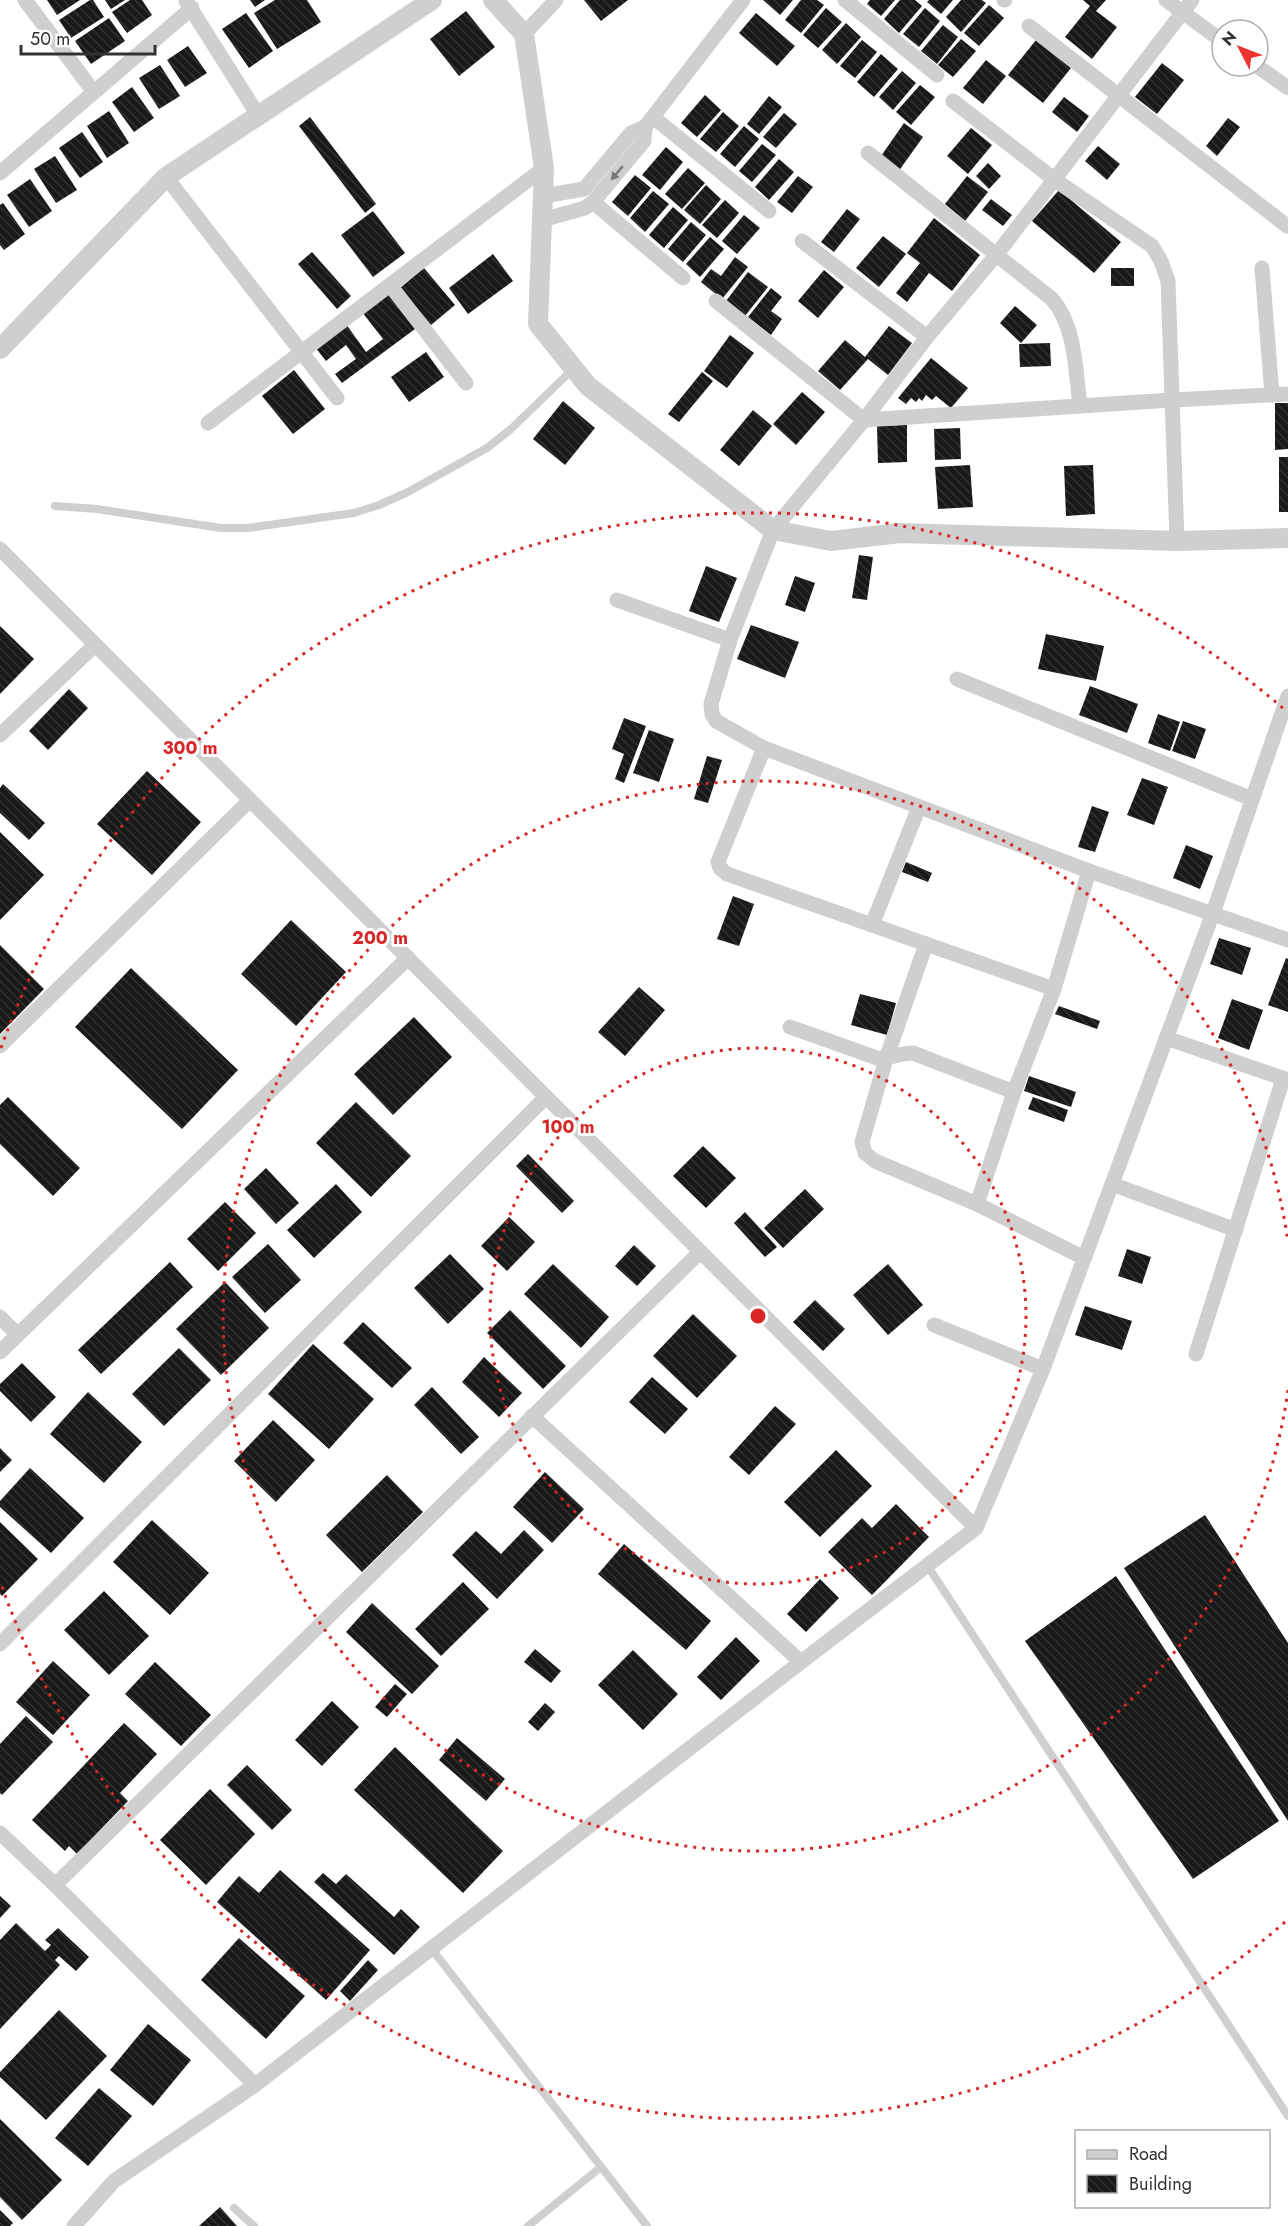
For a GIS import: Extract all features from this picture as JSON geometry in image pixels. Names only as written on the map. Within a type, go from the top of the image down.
[{"type":"street","points":[[25,0],[93,91]]},
{"type":"street","points":[[0,349],[165,177],[432,0]]},
{"type":"street","points":[[493,0],[524,34],[544,168],[538,324],[588,386],[773,530],[831,541],[900,533],[1177,541],[1288,538]]},
{"type":"street","points":[[524,34],[556,0]]},
{"type":"street","points":[[543,196],[584,189],[631,133],[649,122],[743,0]]},
{"type":"street","points":[[845,0],[937,75]]},
{"type":"street","points":[[1166,0],[1210,32]]},
{"type":"street","points":[[1192,0],[997,254],[927,337],[864,420],[773,530],[730,639],[711,704],[712,714],[716,721],[764,748],[1089,872],[1288,940]]},
{"type":"street","points":[[0,173],[189,4],[258,115]]},
{"type":"street","points":[[1029,26],[1287,226]]},
{"type":"street","points":[[1270,75],[1288,88]]},
{"type":"street","points":[[953,101],[1055,180],[1152,246],[1161,261],[1168,281],[1177,541]]},
{"type":"street","points":[[542,220],[585,208],[593,202],[644,141],[649,122]]},
{"type":"street","points":[[649,122],[769,211]]},
{"type":"street","points":[[868,153],[1052,298],[1062,310],[1068,325],[1080,405]]},
{"type":"street","points":[[208,423],[544,168]]},
{"type":"street","points":[[165,177],[337,398]]},
{"type":"street","points":[[593,202],[683,278]]},
{"type":"street","points":[[802,241],[927,337]]},
{"type":"street","points":[[1262,268],[1272,395]]},
{"type":"street","points":[[390,285],[466,383]]},
{"type":"street","points":[[716,301],[864,420],[1172,399],[1288,394]]},
{"type":"street","points":[[0,549],[976,1528]]},
{"type":"street","points":[[617,600],[730,639]]},
{"type":"street","points":[[0,735],[95,645]]},
{"type":"street","points":[[957,679],[1252,799]]},
{"type":"street","points":[[74,2226],[114,2181],[255,2085],[976,1528],[1043,1369],[1213,913],[1288,696]]},
{"type":"street","points":[[764,748],[718,862],[720,868],[727,874],[1054,989]]},
{"type":"street","points":[[0,1046],[250,800]]},
{"type":"street","points":[[872,925],[919,807]]},
{"type":"street","points":[[977,1203],[1014,1092],[1054,989],[1089,872]]},
{"type":"street","points":[[926,944],[886,1059],[862,1142],[865,1153],[875,1161],[977,1203],[1084,1258]]},
{"type":"street","points":[[0,1352],[408,958]]},
{"type":"street","points":[[790,1027],[877,1058],[886,1059],[902,1053],[913,1053],[1014,1092]]},
{"type":"street","points":[[1166,1038],[1286,1080],[1196,1354]]},
{"type":"street","points":[[0,1644],[546,1097]]},
{"type":"street","points":[[1112,1184],[1236,1230]]},
{"type":"street","points":[[55,1885],[700,1252]]},
{"type":"street","points":[[0,1317],[18,1335]]},
{"type":"street","points":[[934,1325],[1043,1369]]},
{"type":"street","points":[[532,1416],[801,1662]]},
{"type":"street","points":[[0,1833],[255,2085]]},
{"type":"lane","points":[[55,506],[97,509],[221,528],[248,528],[354,513],[408,492],[487,448],[511,429],[574,368]]},
{"type":"lane","points":[[927,1565],[1288,2116]]},
{"type":"lane","points":[[431,1948],[647,2226]]},
{"type":"lane","points":[[528,2226],[601,2167]]},
{"type":"lane","points":[[234,2208],[254,2226]]},
{"type":"building","points":[[47,0],[80,0],[57,15]]},
{"type":"building","points":[[93,0],[104,17],[71,38],[59,20]]},
{"type":"building","points":[[105,0],[125,0],[111,9]]},
{"type":"building","points":[[130,0],[142,0],[152,15],[127,33],[112,12]]},
{"type":"building","points":[[250,0],[265,0],[255,7]]},
{"type":"building","points":[[275,0],[307,0],[321,22],[277,49],[254,13]]},
{"type":"building","points":[[584,0],[628,0],[601,21]]},
{"type":"building","points":[[763,0],[793,0],[780,15]]},
{"type":"building","points":[[801,0],[817,0],[824,5],[801,33],[785,20]]},
{"type":"building","points":[[870,0],[895,0],[881,16],[867,4]]},
{"type":"building","points":[[900,0],[915,0],[922,6],[899,33],[884,19]]},
{"type":"building","points":[[929,0],[953,0],[941,14],[927,2]]},
{"type":"building","points":[[961,0],[982,0],[986,3],[961,32],[946,17]]},
{"type":"building","points":[[1083,0],[1106,0],[1096,11],[1117,27],[1092,59],[1065,37],[1090,6]]},
{"type":"building","points":[[989,5],[1004,18],[979,46],[964,33]]},
{"type":"building","points":[[826,8],[842,22],[818,48],[803,35]]},
{"type":"building","points":[[925,8],[940,21],[919,47],[903,34]]},
{"type":"building","points":[[466,11],[495,47],[459,76],[430,39]]},
{"type":"building","points":[[246,13],[273,51],[249,68],[222,29]]},
{"type":"building","points":[[756,13],[795,46],[777,66],[739,33]]},
{"type":"building","points":[[109,18],[125,41],[91,64],[75,41]]},
{"type":"building","points":[[846,23],[861,37],[837,64],[822,50]]},
{"type":"building","points":[[943,25],[958,37],[937,64],[921,51]]},
{"type":"building","points":[[961,39],[976,51],[953,77],[938,65]]},
{"type":"building","points":[[862,40],[877,52],[855,78],[840,66]]},
{"type":"building","points":[[1036,40],[1071,68],[1043,103],[1008,75]]},
{"type":"building","points":[[188,46],[207,73],[185,87],[167,60]]},
{"type":"building","points":[[881,54],[898,69],[874,97],[857,82]]},
{"type":"building","points":[[986,60],[1006,76],[983,104],[963,88]]},
{"type":"building","points":[[1162,63],[1184,80],[1157,114],[1135,97]]},
{"type":"building","points":[[160,65],[180,96],[159,109],[139,78]]},
{"type":"building","points":[[902,71],[916,83],[893,110],[879,97]]},
{"type":"building","points":[[920,85],[935,97],[911,125],[896,112]]},
{"type":"building","points":[[132,87],[154,118],[134,132],[112,102]]},
{"type":"building","points":[[705,95],[721,110],[697,137],[681,123]]},
{"type":"building","points":[[769,96],[782,107],[759,134],[747,124]]},
{"type":"building","points":[[1064,97],[1089,116],[1077,132],[1052,112]]},
{"type":"building","points":[[109,111],[129,143],[107,158],[87,126]]},
{"type":"building","points":[[723,112],[739,126],[716,152],[700,139]]},
{"type":"building","points":[[784,113],[797,124],[776,148],[763,137]]},
{"type":"building","points":[[310,117],[376,204],[365,213],[299,126]]},
{"type":"building","points":[[1228,118],[1240,127],[1217,156],[1206,146]]},
{"type":"building","points":[[904,123],[923,137],[898,172],[879,159]]},
{"type":"building","points":[[744,126],[759,139],[735,167],[720,154]]},
{"type":"building","points":[[971,128],[992,145],[968,174],[947,156]]},
{"type":"building","points":[[82,132],[103,162],[80,178],[59,148]]},
{"type":"building","points":[[762,144],[776,155],[752,182],[739,171]]},
{"type":"building","points":[[1098,146],[1120,164],[1107,180],[1085,161]]},
{"type":"building","points":[[666,147],[683,162],[660,190],[642,175]]},
{"type":"building","points":[[55,156],[77,190],[56,203],[34,169]]},
{"type":"building","points":[[779,159],[794,172],[769,200],[755,187]]},
{"type":"building","points":[[988,163],[1001,176],[989,189],[976,176]]},
{"type":"building","points":[[688,168],[705,183],[682,209],[665,194]]},
{"type":"building","points":[[635,175],[651,188],[628,216],[612,202]]},
{"type":"building","points":[[798,176],[813,187],[792,213],[777,202]]},
{"type":"building","points":[[967,176],[988,192],[965,221],[945,204]]},
{"type":"building","points":[[30,179],[52,211],[29,227],[7,195]]},
{"type":"building","points":[[706,185],[721,199],[700,224],[684,210]]},
{"type":"building","points":[[1059,190],[1121,242],[1094,273],[1032,221]]},
{"type":"building","points":[[653,191],[669,204],[645,232],[630,218]]},
{"type":"building","points":[[991,199],[1012,215],[1003,226],[982,210]]},
{"type":"building","points":[[725,200],[739,213],[717,238],[702,225]]},
{"type":"building","points":[[3,203],[25,234],[4,250],[0,245],[0,205]]},
{"type":"building","points":[[673,207],[688,220],[664,248],[649,235]]},
{"type":"building","points":[[847,209],[860,219],[834,252],[821,242]]},
{"type":"building","points":[[373,211],[405,253],[373,277],[341,235]]},
{"type":"building","points":[[744,215],[760,228],[737,254],[722,241]]},
{"type":"building","points":[[934,218],[980,255],[952,291],[929,273],[907,302],[896,293],[920,263],[907,253]]},
{"type":"building","points":[[691,222],[706,235],[683,262],[668,249]]},
{"type":"building","points":[[883,236],[906,254],[879,287],[856,268]]},
{"type":"building","points":[[710,237],[724,249],[700,277],[686,264]]},
{"type":"building","points":[[312,252],[351,296],[337,309],[298,264]]},
{"type":"building","points":[[493,254],[513,281],[468,314],[449,288]]},
{"type":"building","points":[[735,257],[748,267],[722,299],[701,282],[711,269],[721,276]]},
{"type":"building","points":[[424,268],[455,305],[431,325],[400,288]]},
{"type":"building","points":[[1111,268],[1134,268],[1134,286],[1111,286]]},
{"type":"building","points":[[824,270],[844,287],[818,318],[798,301]]},
{"type":"building","points":[[748,272],[768,287],[745,316],[726,301]]},
{"type":"building","points":[[771,288],[782,297],[771,311],[782,319],[771,335],[748,317]]},
{"type":"building","points":[[387,293],[415,329],[342,383],[335,374],[356,359],[346,345],[326,361],[315,347],[346,324],[366,352],[383,339],[362,312]]},
{"type":"building","points":[[1015,306],[1037,325],[1021,343],[1000,323]]},
{"type":"building","points":[[889,326],[912,343],[888,375],[868,359],[840,390],[818,371],[845,340],[865,357]]},
{"type":"building","points":[[730,335],[754,353],[727,388],[704,371]]},
{"type":"building","points":[[1050,343],[1051,366],[1020,367],[1019,344]]},
{"type":"building","points":[[426,352],[444,377],[409,402],[391,377]]},
{"type":"building","points":[[931,358],[968,388],[951,408],[936,396],[932,400],[926,395],[922,401],[919,398],[916,402],[911,398],[906,404],[898,398]]},
{"type":"building","points":[[294,370],[325,409],[293,434],[262,396]]},
{"type":"building","points":[[702,372],[713,381],[679,422],[668,414]]},
{"type":"building","points":[[802,392],[825,412],[796,445],[773,424]]},
{"type":"building","points":[[563,401],[595,428],[565,465],[533,439]]},
{"type":"building","points":[[1275,403],[1288,403],[1288,449],[1275,450]]},
{"type":"building","points":[[753,410],[772,426],[739,466],[720,450]]},
{"type":"building","points":[[907,425],[907,462],[878,463],[877,426]]},
{"type":"building","points":[[960,428],[961,459],[935,460],[934,429]]},
{"type":"building","points":[[1279,457],[1288,457],[1288,512],[1279,512]]},
{"type":"building","points":[[970,465],[973,507],[938,509],[935,467]]},
{"type":"building","points":[[1093,465],[1095,514],[1066,516],[1064,466]]},
{"type":"building","points":[[859,555],[873,557],[867,600],[852,598]]},
{"type":"building","points":[[706,566],[737,578],[719,622],[689,611]]},
{"type":"building","points":[[795,576],[815,583],[805,612],[785,605]]},
{"type":"building","points":[[751,625],[799,642],[785,678],[737,659]]},
{"type":"building","points":[[0,626],[34,659],[0,694]]},
{"type":"building","points":[[1046,634],[1104,646],[1096,681],[1038,669]]},
{"type":"building","points":[[1090,686],[1138,704],[1127,733],[1079,715]]},
{"type":"building","points":[[69,689],[88,708],[48,750],[29,731]]},
{"type":"building","points":[[1158,714],[1180,722],[1170,751],[1148,743]]},
{"type":"building","points":[[624,718],[646,726],[624,783],[615,779],[624,754],[612,749]]},
{"type":"building","points":[[1183,721],[1206,729],[1195,759],[1172,751]]},
{"type":"building","points":[[649,730],[674,739],[659,782],[633,773]]},
{"type":"building","points":[[707,756],[722,760],[708,803],[694,799]]},
{"type":"building","points":[[147,771],[201,822],[152,875],[97,824]]},
{"type":"building","points":[[1142,778],[1168,787],[1154,825],[1127,815]]},
{"type":"building","points":[[3,784],[45,823],[29,840],[0,813],[0,788]]},
{"type":"building","points":[[1092,806],[1109,812],[1095,852],[1078,847]]},
{"type":"building","points":[[0,832],[44,875],[0,920]]},
{"type":"building","points":[[1186,845],[1213,856],[1200,889],[1173,878]]},
{"type":"building","points":[[906,862],[932,873],[928,882],[902,872]]},
{"type":"building","points":[[733,896],[754,904],[739,946],[717,939]]},
{"type":"building","points":[[291,920],[346,972],[296,1026],[241,974]]},
{"type":"building","points":[[1219,938],[1251,948],[1242,975],[1210,964]]},
{"type":"building","points":[[0,945],[44,989],[0,1034]]},
{"type":"building","points":[[1286,958],[1288,959],[1288,1012],[1268,1005]]},
{"type":"building","points":[[131,968],[238,1070],[182,1129],[75,1027]]},
{"type":"building","points":[[639,987],[665,1010],[625,1056],[598,1032]]},
{"type":"building","points":[[860,994],[896,1003],[887,1035],[851,1025]]},
{"type":"building","points":[[1232,999],[1263,1010],[1249,1050],[1218,1038]]},
{"type":"building","points":[[1059,1006],[1100,1021],[1097,1029],[1055,1014]]},
{"type":"building","points":[[414,1017],[452,1057],[393,1115],[354,1074]]},
{"type":"building","points":[[1029,1076],[1076,1092],[1071,1107],[1024,1091]]},
{"type":"building","points":[[8,1097],[80,1168],[53,1196],[0,1144],[0,1105]]},
{"type":"building","points":[[1033,1097],[1068,1110],[1064,1122],[1028,1109]]},
{"type":"building","points":[[356,1102],[411,1156],[371,1197],[316,1143]]},
{"type":"building","points":[[703,1146],[736,1178],[706,1208],[673,1176]]},
{"type":"building","points":[[528,1154],[574,1201],[562,1213],[516,1166]]},
{"type":"building","points":[[266,1168],[299,1203],[276,1224],[244,1189]]},
{"type":"building","points":[[336,1184],[362,1212],[314,1258],[287,1230]]},
{"type":"building","points":[[805,1189],[824,1209],[783,1248],[764,1228]]},
{"type":"building","points":[[225,1202],[256,1233],[218,1271],[187,1239]]},
{"type":"building","points":[[745,1212],[777,1247],[765,1257],[734,1223]]},
{"type":"building","points":[[509,1217],[535,1242],[507,1271],[481,1246]]},
{"type":"building","points":[[268,1244],[301,1280],[265,1313],[232,1277]]},
{"type":"building","points":[[634,1245],[656,1266],[637,1286],[615,1266]]},
{"type":"building","points":[[1127,1249],[1151,1257],[1142,1284],[1118,1276]]},
{"type":"building","points":[[450,1254],[484,1289],[448,1324],[414,1288]]},
{"type":"building","points":[[170,1262],[193,1287],[101,1374],[78,1350]]},
{"type":"building","points":[[553,1264],[609,1317],[581,1348],[524,1294]]},
{"type":"building","points":[[888,1264],[923,1305],[888,1335],[853,1295]]},
{"type":"building","points":[[225,1282],[269,1328],[221,1375],[176,1329]]},
{"type":"building","points":[[815,1300],[845,1329],[823,1351],[793,1322]]},
{"type":"building","points":[[1085,1306],[1132,1321],[1122,1350],[1075,1335]]},
{"type":"building","points":[[510,1310],[566,1366],[543,1389],[487,1333]]},
{"type":"building","points":[[693,1314],[737,1356],[697,1398],[653,1356]]},
{"type":"building","points":[[363,1322],[412,1368],[392,1388],[343,1343]]},
{"type":"building","points":[[313,1344],[374,1399],[329,1449],[268,1394]]},
{"type":"building","points":[[179,1348],[211,1380],[164,1426],[132,1394]]},
{"type":"building","points":[[484,1357],[522,1393],[499,1417],[462,1382]]},
{"type":"building","points":[[22,1363],[56,1397],[31,1422],[0,1391],[0,1384]]},
{"type":"building","points":[[652,1377],[688,1409],[665,1434],[629,1402]]},
{"type":"building","points":[[432,1387],[479,1437],[461,1454],[414,1405]]},
{"type":"building","points":[[88,1392],[142,1442],[104,1483],[50,1434]]},
{"type":"building","points":[[775,1406],[796,1424],[749,1475],[729,1457]]},
{"type":"building","points":[[273,1420],[315,1460],[276,1502],[234,1461]]},
{"type":"building","points":[[0,1448],[12,1460],[0,1472]]},
{"type":"building","points":[[836,1450],[872,1486],[820,1537],[784,1502]]},
{"type":"building","points":[[30,1468],[84,1518],[51,1553],[0,1507],[0,1501]]},
{"type":"building","points":[[545,1472],[584,1509],[552,1543],[513,1507]]},
{"type":"building","points":[[387,1475],[423,1512],[362,1572],[326,1535]]},
{"type":"building","points":[[896,1504],[929,1537],[872,1595],[828,1552],[862,1518],[872,1528]]},
{"type":"building","points":[[1205,1515],[1288,1643],[1288,1821],[1124,1568]]},
{"type":"building","points":[[152,1520],[209,1573],[170,1615],[113,1562]]},
{"type":"building","points":[[0,1522],[38,1559],[2,1596],[0,1594]]},
{"type":"building","points":[[524,1530],[544,1550],[497,1599],[452,1555],[476,1531],[501,1554]]},
{"type":"building","points":[[624,1544],[711,1621],[686,1650],[598,1574]]},
{"type":"building","points":[[1116,1576],[1279,1821],[1193,1879],[1025,1641]]},
{"type":"building","points":[[820,1579],[839,1598],[806,1632],[787,1614]]},
{"type":"building","points":[[463,1582],[489,1609],[441,1656],[415,1629]]},
{"type":"building","points":[[104,1591],[149,1636],[109,1675],[64,1630]]},
{"type":"building","points":[[372,1603],[439,1666],[412,1694],[346,1632]]},
{"type":"building","points":[[736,1637],[760,1661],[721,1700],[697,1677]]},
{"type":"building","points":[[535,1649],[561,1671],[551,1683],[524,1662]]},
{"type":"building","points":[[633,1650],[678,1694],[643,1730],[598,1685]]},
{"type":"building","points":[[53,1661],[90,1695],[53,1735],[16,1702]]},
{"type":"building","points":[[155,1662],[211,1715],[181,1746],[125,1694]]},
{"type":"building","points":[[395,1684],[407,1694],[387,1717],[375,1707]]},
{"type":"building","points":[[332,1701],[359,1727],[322,1766],[295,1740]]},
{"type":"building","points":[[545,1703],[555,1712],[538,1731],[528,1722]]},
{"type":"building","points":[[26,1716],[53,1742],[2,1795],[0,1793],[0,1744]]},
{"type":"building","points":[[124,1723],[157,1754],[120,1793],[128,1801],[77,1854],[69,1846],[65,1851],[32,1820]]},
{"type":"building","points":[[457,1738],[505,1779],[486,1801],[439,1760]]},
{"type":"building","points":[[395,1747],[503,1851],[463,1893],[354,1790]]},
{"type":"building","points":[[247,1765],[292,1810],[272,1830],[227,1785]]},
{"type":"building","points":[[210,1789],[255,1834],[206,1885],[160,1840]]},
{"type":"building","points":[[280,1870],[370,1950],[326,2000],[217,1902],[239,1876],[259,1893]]},
{"type":"building","points":[[323,1873],[336,1884],[346,1874],[394,1917],[401,1909],[420,1927],[394,1955],[314,1882]]},
{"type":"building","points":[[0,1896],[11,1906],[0,1918]]},
{"type":"building","points":[[16,1923],[45,1951],[51,1945],[45,1940],[58,1928],[89,1957],[76,1971],[59,1956],[55,1960],[60,1965],[0,2029],[0,1940]]},
{"type":"building","points":[[239,1938],[305,1996],[266,2039],[201,1980]]},
{"type":"building","points":[[368,1960],[378,1970],[350,2001],[340,1991]]},
{"type":"building","points":[[59,2010],[107,2056],[46,2120],[0,2077],[0,2072]]},
{"type":"building","points":[[148,2024],[191,2060],[153,2106],[110,2070]]},
{"type":"building","points":[[99,2088],[132,2116],[88,2166],[55,2138]]},
{"type":"building","points":[[0,2119],[62,2180],[22,2220],[0,2197]]},
{"type":"building","points":[[220,2207],[237,2226],[199,2226]]},
{"type":"building","points":[[0,2210],[13,2223],[10,2226],[0,2226]]}]
